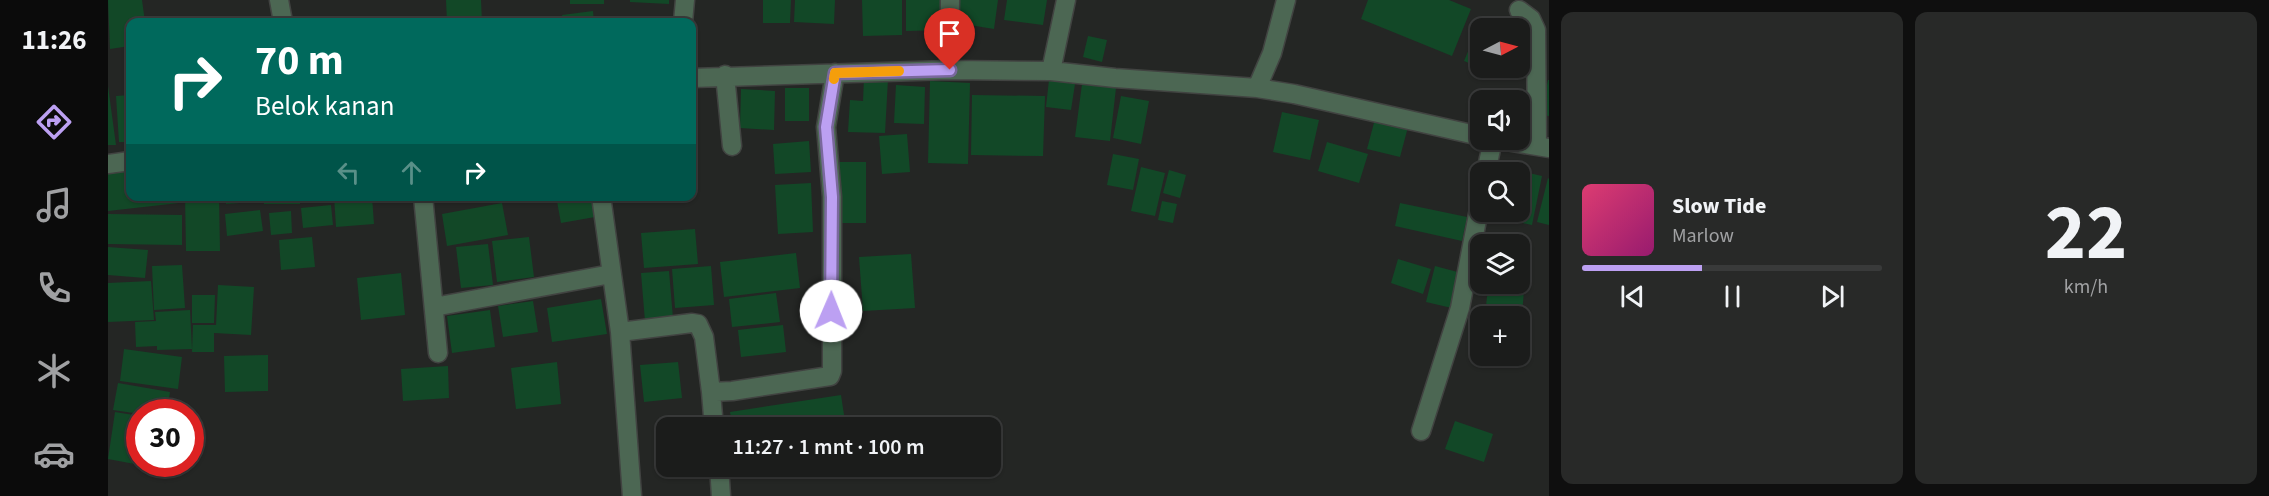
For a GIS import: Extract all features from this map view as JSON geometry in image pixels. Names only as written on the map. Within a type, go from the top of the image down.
[{"type":"street","points":[[279,0],[282,18]]},
{"type":"street","points":[[683,18],[685,0]]},
{"type":"street","points":[[950,0],[950,70]]},
{"type":"street","points":[[1051,71],[1066,0]]},
{"type":"street","points":[[1257,88],[1272,53],[1286,0]]},
{"type":"street","points":[[1519,10],[1532,19],[1536,30],[1543,147]]},
{"type":"street","points":[[696,78],[950,70],[1051,71],[1257,88],[1294,94],[1470,134]]},
{"type":"street","points":[[711,392],[824,379],[832,374],[832,197],[826,127],[835,73]]},
{"type":"street","points":[[725,75],[732,146]]},
{"type":"street","points":[[108,164],[126,162]]},
{"type":"street","points":[[423,201],[438,352]]},
{"type":"street","points":[[602,201],[620,332],[632,496]]},
{"type":"street","points":[[1421,430],[1460,308],[1477,222]]},
{"type":"street","points":[[434,307],[611,274]]},
{"type":"street","points":[[620,332],[698,324],[704,337],[713,417]]},
{"type":"street","points":[[720,477],[721,496]]},
{"type":"building","points":[[108,0],[142,0],[144,18],[126,18],[126,47],[110,49]]},
{"type":"building","points":[[446,0],[481,0],[482,18],[447,18]]},
{"type":"building","points":[[570,0],[604,0],[604,4],[570,4]]},
{"type":"building","points":[[630,0],[669,0],[669,4],[630,2]]},
{"type":"building","points":[[763,0],[791,0],[790,23],[763,23]]},
{"type":"building","points":[[795,0],[835,0],[834,24],[794,22]]},
{"type":"building","points":[[862,0],[902,0],[902,35],[863,36]]},
{"type":"building","points":[[906,0],[946,0],[946,30],[906,31]]},
{"type":"building","points":[[955,0],[998,0],[994,29],[951,22]]},
{"type":"building","points":[[1007,0],[1047,0],[1043,25],[1004,20]]},
{"type":"building","points":[[1368,0],[1449,0],[1471,9],[1452,56],[1361,19]]},
{"type":"building","points":[[593,11],[594,18],[562,18],[562,15]]},
{"type":"building","points":[[1088,36],[1107,40],[1102,62],[1083,57]]},
{"type":"building","points":[[1470,47],[1470,63],[1464,61]]},
{"type":"building","points":[[864,78],[888,79],[885,133],[848,132],[850,100],[863,101]]},
{"type":"building","points":[[1049,80],[1075,84],[1071,110],[1046,107]]},
{"type":"building","points":[[1549,80],[1549,116],[1541,115]]},
{"type":"building","points":[[930,81],[970,83],[968,164],[928,163]]},
{"type":"building","points":[[1082,84],[1116,88],[1110,141],[1075,137]]},
{"type":"building","points":[[896,85],[925,87],[924,124],[894,123]]},
{"type":"building","points":[[108,86],[116,145],[108,145]]},
{"type":"building","points":[[785,88],[809,88],[809,121],[785,121]]},
{"type":"building","points":[[741,89],[775,91],[774,130],[740,128]]},
{"type":"building","points":[[126,95],[126,142],[119,142],[116,96]]},
{"type":"building","points":[[972,95],[1045,96],[1043,156],[971,155]]},
{"type":"building","points":[[1121,96],[1149,101],[1141,144],[1113,138]]},
{"type":"building","points":[[1282,112],[1319,120],[1310,160],[1273,152]]},
{"type":"building","points":[[1375,119],[1408,127],[1400,157],[1367,149]]},
{"type":"building","points":[[907,134],[910,172],[882,174],[879,136]]},
{"type":"building","points":[[809,141],[811,172],[775,174],[773,144]]},
{"type":"building","points":[[1327,142],[1368,154],[1359,183],[1318,171]]},
{"type":"building","points":[[1113,154],[1139,159],[1133,190],[1107,185]]},
{"type":"building","points":[[839,162],[866,162],[866,223],[839,223]]},
{"type":"building","points":[[126,167],[126,201],[179,201],[179,203],[108,211],[108,169]]},
{"type":"building","points":[[1141,167],[1165,173],[1155,216],[1131,211]]},
{"type":"building","points":[[1169,170],[1186,175],[1180,198],[1163,193]]},
{"type":"building","points":[[1530,173],[1542,176],[1532,225],[1518,222],[1530,222]]},
{"type":"building","points":[[1549,179],[1549,225],[1537,222]]},
{"type":"building","points":[[811,183],[813,232],[778,234],[775,185]]},
{"type":"building","points":[[185,201],[219,201],[220,251],[186,251]]},
{"type":"building","points":[[226,201],[254,201],[254,202],[226,204]]},
{"type":"building","points":[[264,201],[300,201],[300,204],[264,204]]},
{"type":"building","points":[[334,201],[372,201],[374,224],[336,227]]},
{"type":"building","points":[[557,201],[593,201],[595,217],[561,223]]},
{"type":"building","points":[[1162,201],[1177,204],[1173,223],[1158,220]]},
{"type":"building","points":[[502,203],[508,235],[447,246],[442,214]]},
{"type":"building","points":[[1400,203],[1467,217],[1462,241],[1395,226]]},
{"type":"building","points":[[331,205],[333,225],[303,228],[301,208]]},
{"type":"building","points":[[260,210],[263,231],[227,236],[225,214]]},
{"type":"building","points":[[291,211],[292,233],[271,235],[269,213]]},
{"type":"building","points":[[108,214],[182,215],[182,245],[108,244]]},
{"type":"building","points":[[695,229],[698,264],[644,268],[641,233]]},
{"type":"building","points":[[312,237],[315,267],[281,270],[279,240]]},
{"type":"building","points":[[529,237],[534,277],[497,282],[492,241]]},
{"type":"building","points":[[488,244],[493,285],[461,288],[456,247]]},
{"type":"building","points":[[108,247],[148,250],[145,278],[108,275]]},
{"type":"building","points":[[796,253],[800,288],[724,297],[720,262]]},
{"type":"building","points":[[911,254],[915,308],[863,311],[859,257]]},
{"type":"building","points":[[1398,259],[1431,269],[1423,294],[1391,283]]},
{"type":"building","points":[[182,265],[185,308],[154,310],[152,266]]},
{"type":"building","points":[[711,266],[714,305],[675,308],[672,269]]},
{"type":"building","points":[[1435,266],[1465,274],[1456,309],[1426,302]]},
{"type":"building","points":[[669,271],[673,318],[645,321],[641,273]]},
{"type":"building","points":[[401,273],[405,315],[361,320],[357,278]]},
{"type":"building","points":[[151,281],[154,320],[108,322],[108,283]]},
{"type":"building","points":[[218,285],[254,287],[251,335],[214,333],[214,352],[192,352],[193,325],[216,325]]},
{"type":"building","points":[[776,293],[780,322],[732,327],[729,299]]},
{"type":"building","points":[[1487,294],[1524,294],[1523,306],[1486,306]]},
{"type":"building","points":[[192,295],[215,295],[214,323],[192,323]]},
{"type":"building","points":[[601,299],[607,334],[552,342],[547,308]]},
{"type":"building","points":[[533,301],[538,332],[503,337],[498,306]]},
{"type":"building","points":[[190,310],[192,349],[157,350],[157,346],[136,347],[135,322],[156,321],[155,312]]},
{"type":"building","points":[[490,310],[495,347],[452,353],[447,316]]},
{"type":"building","points":[[783,325],[786,352],[741,357],[738,330]]},
{"type":"building","points":[[124,349],[182,357],[178,389],[120,381]]},
{"type":"building","points":[[268,355],[268,391],[225,392],[224,356]]},
{"type":"building","points":[[557,362],[561,404],[516,409],[511,368]]},
{"type":"building","points":[[678,362],[682,398],[644,402],[640,365]]},
{"type":"building","points":[[448,366],[449,398],[403,401],[401,369]]},
{"type":"building","points":[[118,383],[170,392],[169,399],[126,399],[126,412],[113,410]]},
{"type":"building","points":[[841,395],[844,417],[731,417],[730,412]]},
{"type":"building","points":[[115,412],[126,414],[126,462],[108,459]]},
{"type":"building","points":[[1455,421],[1493,434],[1484,462],[1445,449]]},
{"type":"slow traffic","points":[[834,79],[835,73],[899,71]]},
{"type":"route","points":[[831,311],[832,197],[826,127],[835,73],[950,70]]}]
